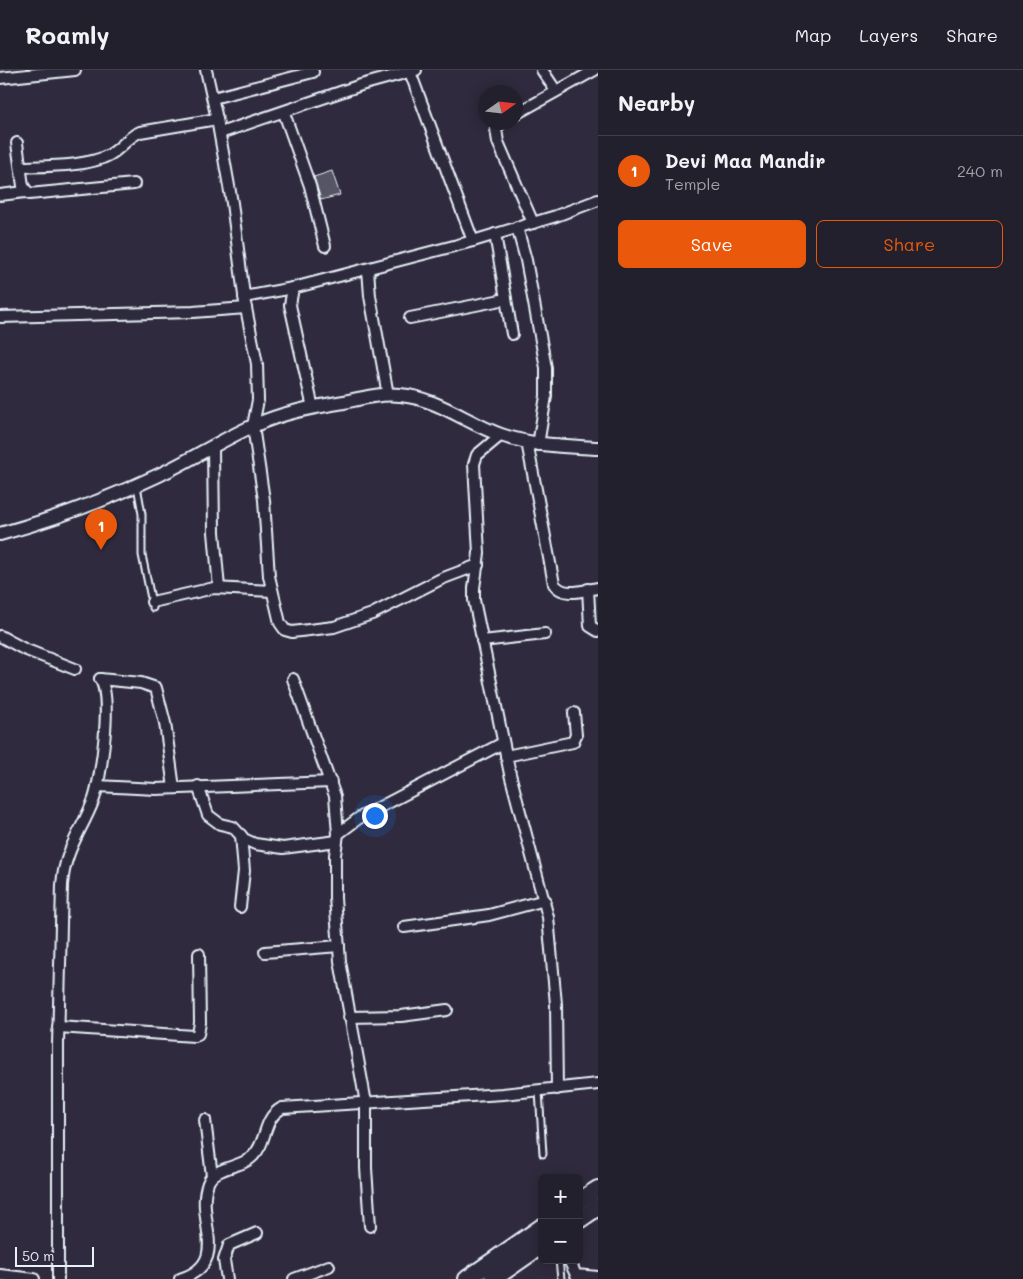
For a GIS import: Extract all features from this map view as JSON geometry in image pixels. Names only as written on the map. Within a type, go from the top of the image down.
[{"type":"highway","points":[[583,1198],[598,1188]]},
{"type":"highway","points":[[580,1219],[598,1207]]},
{"type":"highway","points":[[466,1279],[538,1230]]},
{"type":"highway","points":[[493,1279],[538,1249]]},
{"type":"street","points":[[0,78],[75,70]]},
{"type":"street","points":[[206,70],[220,133],[258,382],[253,426],[264,500],[272,591],[276,614],[285,630],[292,632],[334,627],[372,614],[441,579],[478,565]]},
{"type":"street","points":[[542,70],[556,92]]},
{"type":"street","points":[[523,110],[595,70]]},
{"type":"street","points":[[220,133],[361,85],[413,71],[473,241]]},
{"type":"street","points":[[213,98],[313,72]]},
{"type":"street","points":[[284,112],[310,186],[325,246]]},
{"type":"street","points":[[21,167],[73,163],[102,158],[109,155],[129,137],[140,132],[217,119]]},
{"type":"street","points":[[496,130],[498,142],[533,223]]},
{"type":"street","points":[[17,143],[25,192]]},
{"type":"street","points":[[0,195],[25,192],[34,195],[134,184]]},
{"type":"street","points":[[244,296],[293,288],[473,241],[533,223],[598,200]]},
{"type":"street","points":[[517,227],[526,260],[546,368],[546,396],[533,443],[554,584],[558,590],[565,592],[593,589],[590,626],[598,631]]},
{"type":"street","points":[[495,234],[512,334]]},
{"type":"street","points":[[368,269],[370,296],[388,395]]},
{"type":"street","points":[[293,288],[290,304],[314,408]]},
{"type":"street","points":[[410,318],[506,299]]},
{"type":"street","points":[[0,317],[201,312],[246,308]]},
{"type":"street","points":[[0,534],[78,509],[137,485],[253,426],[314,408],[388,395],[400,395],[427,401],[501,435],[533,443],[598,448]]},
{"type":"street","points":[[501,435],[477,454],[474,464],[478,565],[475,576],[474,600],[506,756],[528,845],[545,900],[554,972],[557,1089]]},
{"type":"street","points":[[213,447],[213,514],[219,588]]},
{"type":"street","points":[[152,605],[219,588],[272,591]]},
{"type":"street","points":[[482,641],[545,634]]},
{"type":"street","points":[[0,636],[24,649],[75,669]]},
{"type":"street","points":[[294,679],[335,796],[337,837],[335,898],[339,946],[349,1017],[366,1103],[366,1168],[370,1226]]},
{"type":"street","points":[[58,1279],[58,1027],[63,872],[71,846],[90,808],[101,767],[106,702],[104,685],[100,680],[141,683],[156,688],[165,723],[174,788]]},
{"type":"street","points":[[506,756],[573,742],[576,735],[574,713]]},
{"type":"street","points":[[198,786],[208,815],[220,824],[233,827],[255,844],[273,847],[337,837],[360,818],[503,743]]},
{"type":"street","points":[[97,786],[149,789],[331,782]]},
{"type":"street","points":[[240,907],[244,871],[241,835]]},
{"type":"street","points":[[404,927],[489,915],[545,900]]},
{"type":"street","points":[[265,952],[339,946]]},
{"type":"street","points":[[58,1027],[194,1036],[198,1034],[200,1023],[199,954]]},
{"type":"street","points":[[349,1017],[401,1016],[447,1010]]},
{"type":"street","points":[[180,1279],[199,1271],[208,1255],[205,1200],[208,1180],[212,1176],[253,1156],[259,1148],[269,1119],[282,1108],[539,1091],[598,1084]]},
{"type":"street","points":[[205,1120],[212,1176]]},
{"type":"street","points":[[228,1279],[224,1260],[229,1245],[258,1233]]},
{"type":"street","points":[[571,1264],[576,1275],[598,1277]]},
{"type":"street","points":[[294,1279],[329,1266]]},
{"type":"street","points":[[0,1274],[34,1279]]},
{"type":"lane","points":[[137,485],[142,514],[142,556],[152,605]]},
{"type":"lane","points":[[539,1091],[543,1154]]},
{"type":"lane","points":[[559,1264],[561,1279]]},
{"type":"building","points":[[332,171],[340,195],[321,200],[314,177]]},
{"type":"place","name":"Devi Maa Mandir","points":[[101,550]]}]
